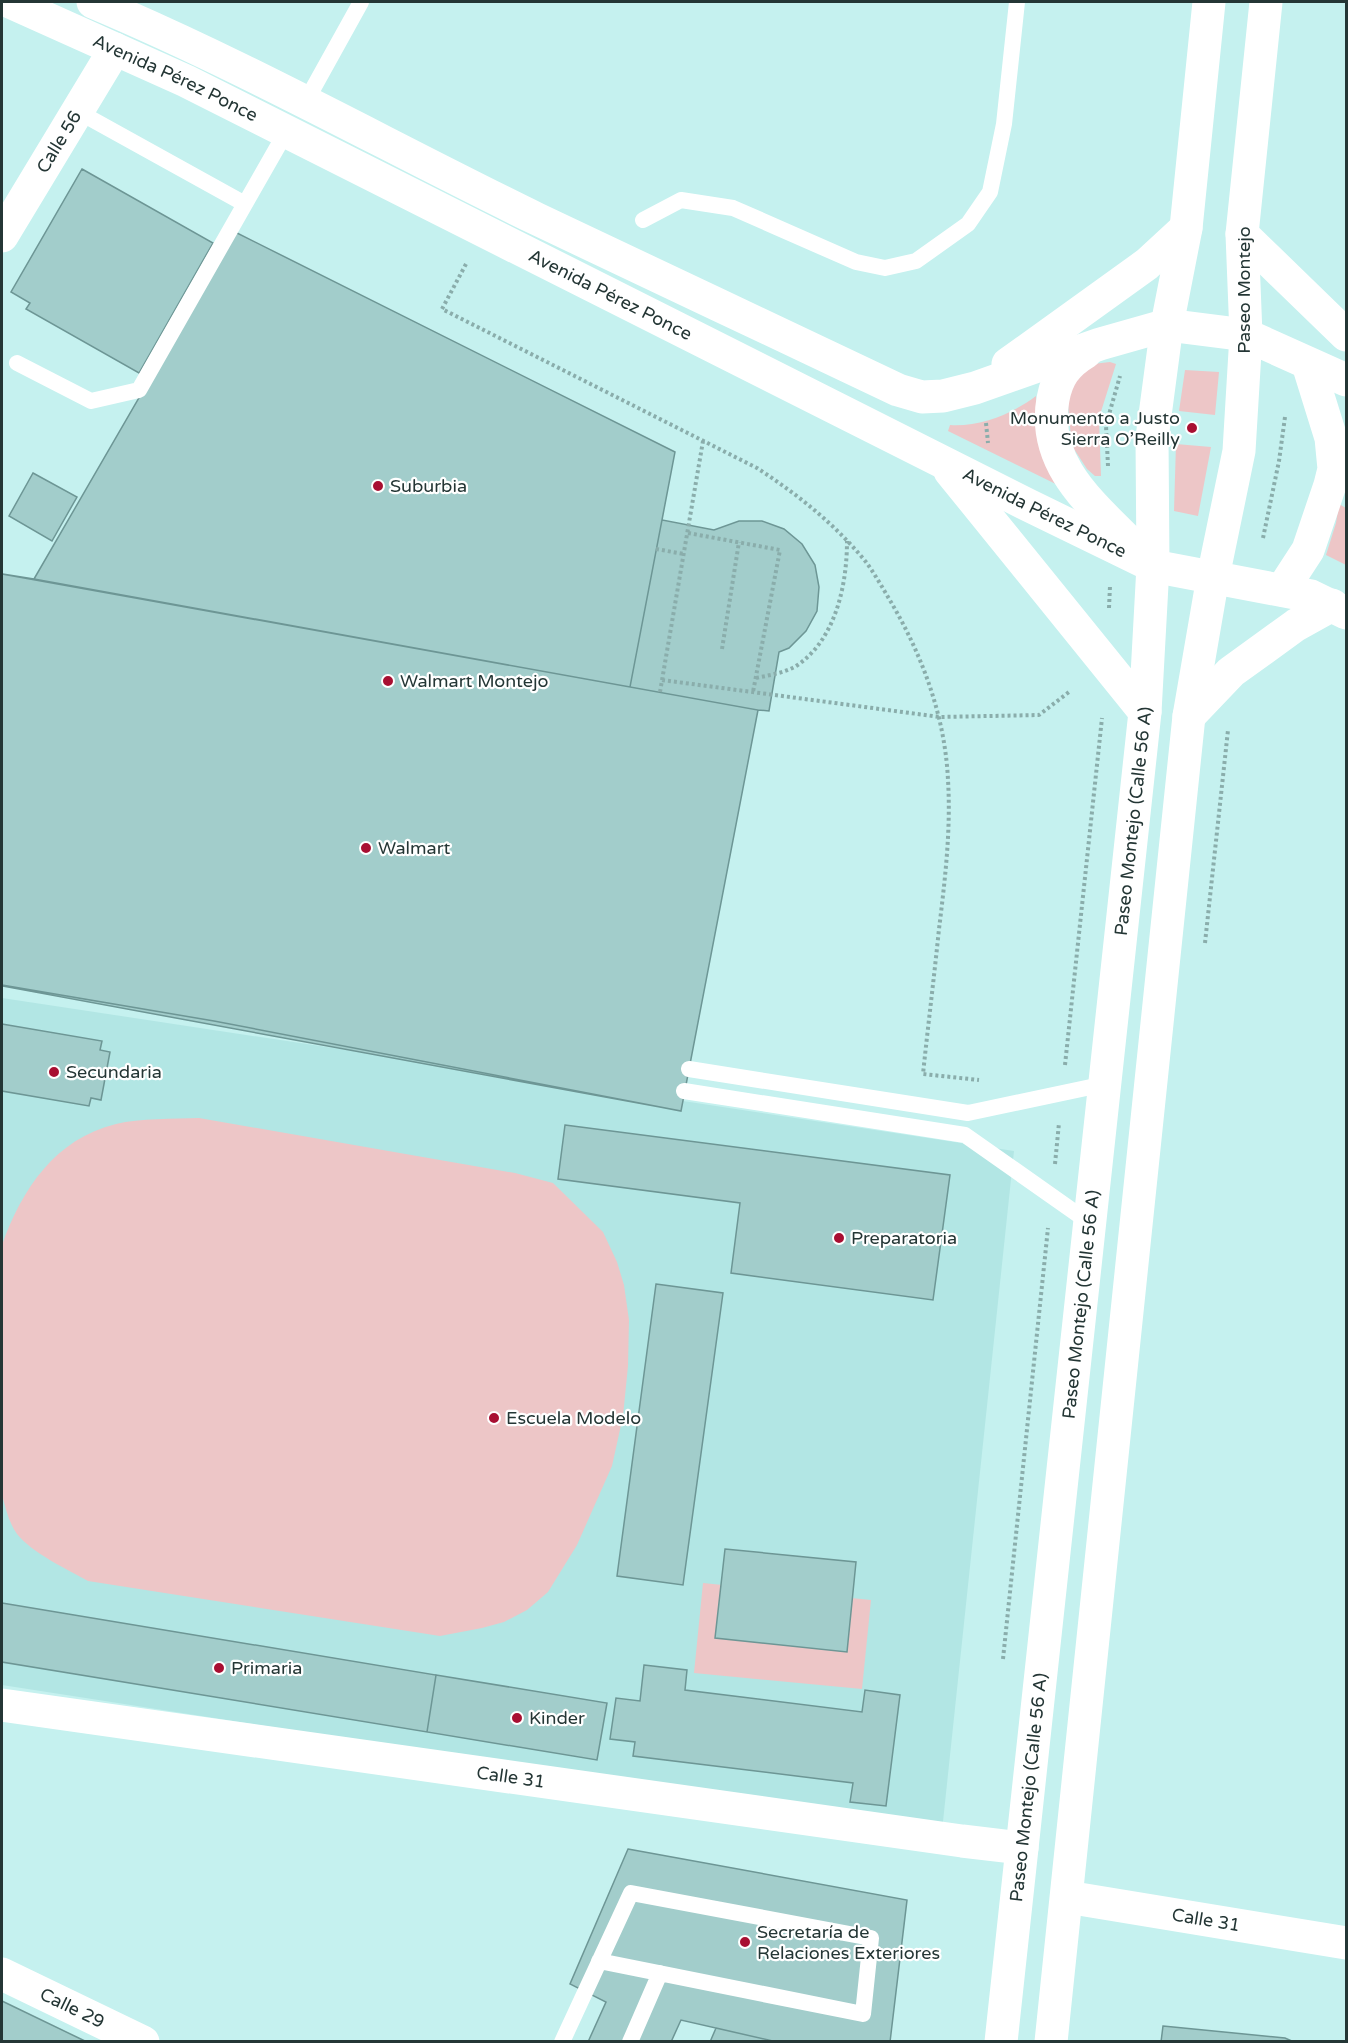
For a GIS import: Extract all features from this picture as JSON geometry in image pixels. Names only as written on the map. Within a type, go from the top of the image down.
[{"type":"street","name":"Avenida Pérez Ponce","points":[[10,2],[186,81],[1153,566],[1311,596],[1339,609]]},
{"type":"street","name":"Avenida Pérez Ponce","points":[[93,2],[145,11],[305,103],[537,219],[898,390],[922,397],[943,396],[975,388],[1100,344],[1167,326],[1246,335],[1347,380]]},
{"type":"street","points":[[1153,566],[1152,438],[1167,326],[1186,228],[1209,2]]},
{"type":"street","name":"Paseo Montejo","points":[[1213,577],[1239,451],[1246,335],[1242,234],[1266,2]]},
{"type":"street","name":"Calle 56","points":[[2,236],[115,49]]},
{"type":"street","points":[[975,388],[1147,264],[1186,228]]},
{"type":"street","points":[[1242,234],[1347,335]]},
{"type":"street","points":[[1100,344],[1071,361],[1056,384],[1050,413],[1054,444],[1070,479],[1077,488],[1092,506],[1153,566]]},
{"type":"street","points":[[1282,590],[1308,550],[1334,469],[1331,438],[1308,364]]},
{"type":"street","points":[[943,462],[1145,712]]},
{"type":"street","name":"Paseo Montejo (Calle 56 A)","points":[[1001,2042],[1145,712],[1153,566]]},
{"type":"street","points":[[1051,2042],[1189,716],[1213,577]]},
{"type":"street","points":[[1189,716],[1232,672],[1296,625],[1339,609]]},
{"type":"street","name":"Calle 31","points":[[2,1704],[1022,1848]]},
{"type":"street","name":"Calle 31","points":[[1067,1897],[1347,1943]]},
{"type":"street","name":"Calle 29","points":[[2,1974],[143,2042]]},
{"type":"lane","points":[[305,103],[361,2]]},
{"type":"lane","points":[[643,220],[681,200],[733,208],[856,262],[885,268],[916,261],[968,224],[990,192],[1004,124],[1017,2]]},
{"type":"lane","points":[[78,111],[245,204]]},
{"type":"lane","points":[[17,363],[90,401],[139,390],[286,132]]},
{"type":"lane","points":[[689,1069],[968,1113],[1105,1084]]},
{"type":"lane","points":[[684,1091],[965,1135],[1090,1222]]},
{"type":"lane","points":[[562,2042],[599,1961],[631,1893],[871,1938],[863,2014],[599,1961]]},
{"type":"lane","points":[[630,2042],[660,1973]]},
{"type":"path","points":[[466,264],[442,309],[757,468],[787,488],[828,522],[868,564],[897,612],[915,651],[940,717],[948,780],[948,846],[922,1074],[980,1080]]},
{"type":"path","points":[[1108,473],[1106,425],[1123,366]]},
{"type":"path","points":[[1263,538],[1279,461],[1285,410]]},
{"type":"path","points":[[985,420],[989,452]]},
{"type":"path","points":[[660,692],[703,441]]},
{"type":"path","points":[[688,533],[780,550],[753,693]]},
{"type":"path","points":[[756,678],[780,673],[797,665],[820,643],[843,589],[847,540]]},
{"type":"path","points":[[722,649],[739,542]]},
{"type":"path","points":[[656,549],[684,554]]},
{"type":"path","points":[[662,681],[940,717],[1039,715],[1069,692]]},
{"type":"path","points":[[1002,1670],[1103,709]]},
{"type":"shaded area","points":[[1110,362],[1116,364],[1099,418],[1101,476],[1095,476],[1087,469],[1074,449],[1067,393],[1071,382],[1093,364]]},
{"type":"shaded area","points":[[1185,370],[1219,372],[1215,415],[1179,411]]},
{"type":"shaded area","points":[[1036,396],[1037,414],[1068,490],[948,431],[950,425],[973,424],[1006,414]]},
{"type":"shaded area","points":[[1176,444],[1211,447],[1198,516],[1174,511]]},
{"type":"shaded area","points":[[1339,504],[1346,508],[1346,565],[1326,555]]},
{"type":"shaded area","name":"Escuela Modelo","points":[[2,998],[1014,1151],[942,1831],[2,1685]]},
{"type":"shaded area","points":[[199,1118],[515,1173],[553,1183],[603,1232],[617,1262],[624,1285],[629,1320],[628,1366],[623,1416],[612,1466],[577,1545],[548,1592],[527,1610],[504,1622],[440,1636],[88,1581],[40,1554],[23,1541],[14,1530],[2,1494],[2,1245],[10,1224],[31,1186],[44,1169],[75,1141],[94,1131],[125,1122]]},
{"type":"shaded area","points":[[703,1583],[871,1600],[862,1689],[694,1673]]},
{"type":"building","points":[[82,169],[213,243],[139,373],[26,309],[30,303],[11,292]]},
{"type":"building","name":"Walmart Montejo","points":[[235,232],[675,452],[662,520],[714,530],[739,521],[762,521],[784,529],[802,544],[815,565],[819,587],[817,611],[806,631],[789,648],[779,652],[769,711],[758,710],[681,1111],[214,1021],[2,985],[2,574],[34,579]]},
{"type":"building","name":"Suburbia","points":[[235,232],[675,452],[630,687],[34,579]]},
{"type":"building","points":[[33,473],[77,497],[52,541],[9,516]]},
{"type":"building","name":"Walmart","points":[[2,574],[758,710],[681,1111],[2,986]]},
{"type":"building","name":"Secundaria","points":[[2,1024],[102,1041],[100,1050],[110,1052],[101,1100],[91,1098],[89,1106],[2,1091]]},
{"type":"building","name":"Preparatoria","points":[[565,1125],[950,1175],[933,1300],[731,1273],[740,1203],[558,1179]]},
{"type":"building","points":[[656,1284],[723,1293],[683,1585],[617,1576]]},
{"type":"building","points":[[725,1549],[856,1562],[847,1652],[715,1638]]},
{"type":"building","name":"Primaria","points":[[2,1603],[436,1675],[427,1732],[2,1662]]},
{"type":"building","points":[[644,1665],[687,1670],[685,1690],[862,1712],[865,1690],[900,1695],[886,1806],[850,1802],[853,1783],[633,1756],[635,1742],[610,1739],[616,1698],[640,1701]]},
{"type":"building","name":"Kinder","points":[[436,1675],[607,1703],[597,1760],[427,1732]]},
{"type":"building","name":"Secretaría de Relaciones Exteriores","points":[[628,1849],[907,1900],[890,2042],[777,2042],[681,2020],[671,2042],[588,2042],[606,2002],[570,1984]]},
{"type":"building","points":[[2,2001],[87,2042],[2,2042]]},
{"type":"building","points":[[1163,2026],[1285,2038],[1294,2042],[1161,2042]]},
{"type":"building","points":[[716,2028],[777,2042],[710,2042]]},
{"type":"place","name":"Monumento a Justo Sierra O’Reilly","points":[[1192,428]]},
{"type":"place","name":"Suburbia","points":[[378,486]]},
{"type":"place","name":"Walmart Montejo","points":[[388,681]]},
{"type":"place","name":"Walmart","points":[[366,848]]},
{"type":"place","name":"Secundaria","points":[[54,1072]]},
{"type":"place","name":"Preparatoria","points":[[839,1238]]},
{"type":"place","name":"Escuela Modelo","points":[[494,1418]]},
{"type":"place","name":"Primaria","points":[[219,1668]]},
{"type":"place","name":"Kinder","points":[[517,1718]]},
{"type":"place","name":"Secretaría de Relaciones Exteriores","points":[[745,1942]]}]
